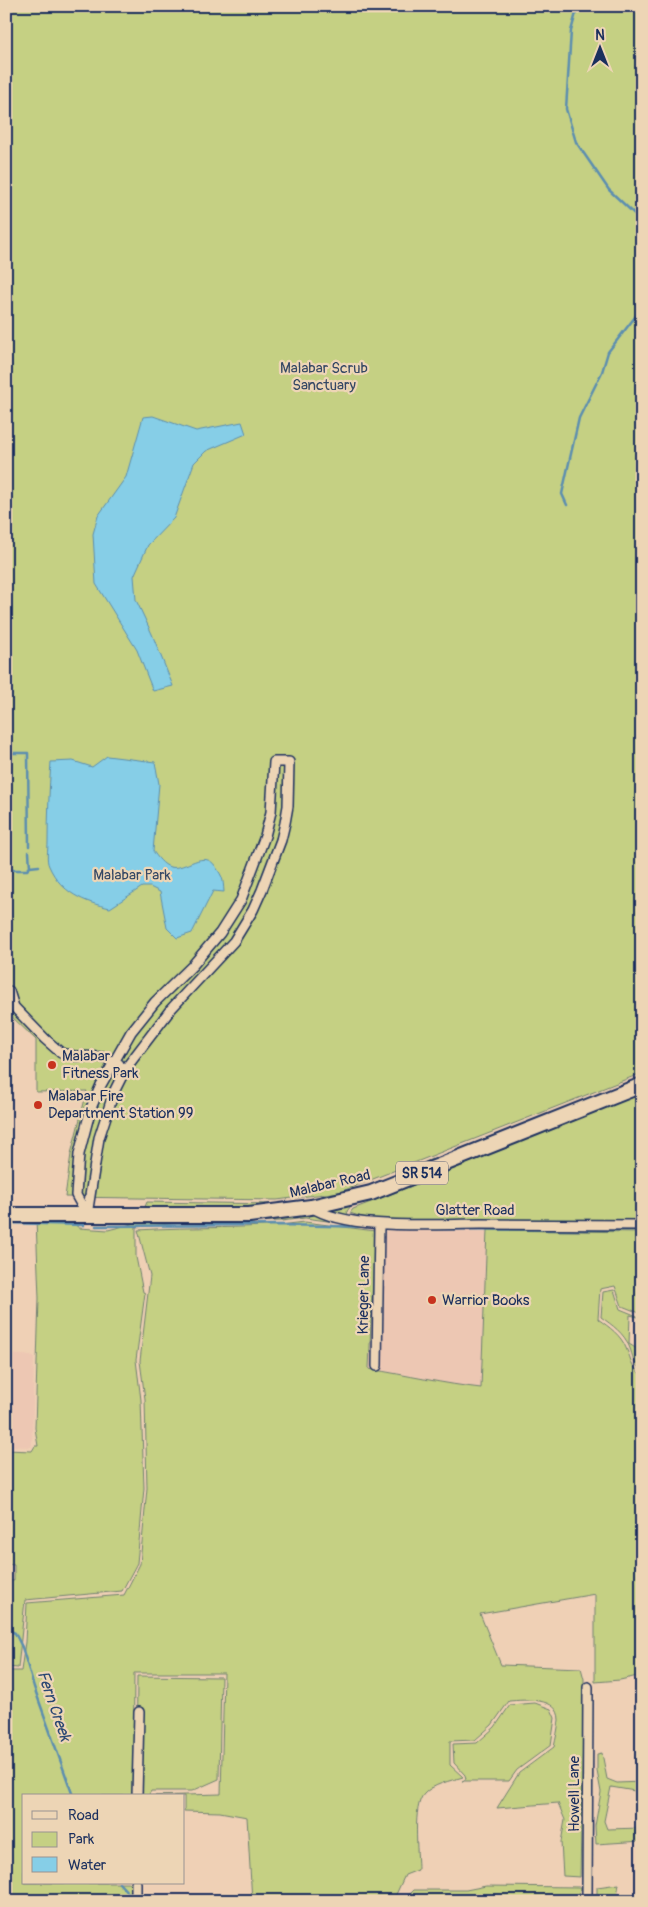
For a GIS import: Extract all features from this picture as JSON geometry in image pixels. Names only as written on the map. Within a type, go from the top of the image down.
[{"type":"main road","name":"Malabar Road","points":[[6,1215],[250,1215],[311,1207],[371,1193],[642,1085]]},
{"type":"street","points":[[274,762],[289,762],[288,806],[282,840],[253,910],[234,941],[181,998],[126,1068],[114,1092],[99,1138],[88,1215],[76,1195],[79,1154],[91,1108],[101,1085],[131,1032],[169,987],[192,966],[220,932],[241,900],[265,836],[271,812],[274,762]]},
{"type":"street","points":[[241,900],[253,910]]},
{"type":"street","points":[[169,987],[181,998]]},
{"type":"street","points":[[9,991],[14,1007],[61,1053],[74,1056],[102,1057],[126,1068]]},
{"type":"street","name":"Glatter Road","points":[[311,1207],[333,1218],[379,1224],[642,1225]]},
{"type":"street","name":"Krieger Lane","points":[[377,1366],[379,1224]]},
{"type":"street","name":"Howell Lane","points":[[587,1901],[588,1687]]},
{"type":"street","points":[[138,1794],[139,1712]]},
{"type":"street","points":[[136,1884],[136,1901]]},
{"type":"shaded area","points":[[487,1230],[482,1388],[451,1385],[409,1375],[369,1369],[375,1231]]},
{"type":"shaded area","points":[[6,1338],[8,1338],[10,1354],[34,1356],[32,1447],[6,1446]]},
{"type":"green space","name":"Malabar Scrub Sanctuary","points":[[6,6],[642,6],[642,1073],[340,1192],[277,1200],[65,1197],[71,1154],[87,1091],[36,1092],[36,1040],[6,1011]]},
{"type":"green space","points":[[642,1090],[642,1221],[379,1221],[350,1213],[353,1209],[447,1172]]},
{"type":"green space","points":[[432,1159],[433,1164],[370,1189],[310,1203],[249,1211],[143,1211],[147,1202],[277,1204],[341,1195]]},
{"type":"green space","points":[[435,1173],[351,1206],[347,1211],[348,1215],[372,1227],[305,1218],[282,1221],[182,1223],[136,1227],[136,1257],[143,1292],[145,1293],[136,1360],[141,1400],[144,1488],[137,1563],[122,1591],[25,1600],[18,1668],[6,1667],[6,1580],[14,1581],[14,1565],[6,1564],[6,1450],[32,1451],[35,1446],[38,1446],[35,1428],[39,1298],[36,1219],[68,1219],[79,1228],[108,1230],[140,1222],[250,1219]]},
{"type":"green space","points":[[305,1222],[375,1231],[369,1369],[481,1388],[487,1230],[642,1232],[642,1314],[622,1306],[615,1286],[600,1289],[598,1319],[621,1339],[633,1365],[642,1376],[642,1405],[638,1415],[642,1441],[642,1675],[620,1680],[595,1682],[595,1594],[480,1614],[501,1665],[581,1668],[584,1679],[580,1877],[563,1876],[561,1842],[565,1820],[558,1803],[497,1808],[519,1773],[554,1747],[559,1720],[557,1712],[547,1703],[531,1700],[509,1701],[492,1725],[475,1740],[450,1741],[450,1765],[463,1777],[432,1788],[420,1800],[417,1819],[418,1870],[405,1875],[393,1901],[252,1901],[247,1817],[220,1812],[185,1811],[185,1795],[221,1794],[224,1673],[134,1673],[133,1794],[22,1794],[22,1884],[132,1884],[132,1901],[6,1901],[6,1671],[21,1671],[27,1603],[124,1595],[140,1564],[147,1488],[145,1399],[140,1361],[150,1276],[138,1230]]},
{"type":"green space","points":[[614,1290],[620,1309],[642,1318],[630,1315],[629,1344],[642,1352],[642,1371],[635,1362],[624,1337],[601,1317],[603,1292]]},
{"type":"green space","points":[[137,1676],[221,1677],[219,1779],[192,1791],[151,1791],[149,1794],[136,1794]]},
{"type":"green space","points":[[535,1703],[551,1709],[555,1718],[551,1745],[517,1770],[509,1781],[462,1781],[466,1779],[465,1775],[454,1763],[453,1744],[477,1743],[495,1727],[510,1705]]},
{"type":"green space","points":[[602,1753],[607,1779],[617,1783],[642,1782],[642,1794],[641,1792],[611,1787],[604,1821],[607,1829],[642,1828],[642,1841],[596,1844],[595,1826],[601,1792],[597,1771],[597,1754]]},
{"type":"green space","points":[[619,1884],[616,1901],[597,1901],[597,1887]]},
{"type":"green space","points":[[486,1886],[580,1887],[579,1898],[554,1902],[464,1898],[424,1898],[423,1901],[407,1901],[407,1897],[414,1890],[466,1890]]},
{"type":"water","points":[[153,416],[196,431],[242,422],[246,434],[206,451],[194,463],[174,518],[148,545],[134,576],[136,600],[173,686],[153,691],[137,650],[96,584],[93,534],[98,516],[126,477],[143,417]]},
{"type":"water","points":[[107,756],[155,762],[159,784],[153,851],[160,861],[167,866],[176,867],[206,860],[216,867],[221,876],[224,892],[213,891],[192,933],[177,938],[167,928],[160,892],[150,887],[142,887],[110,908],[91,903],[74,895],[60,883],[49,866],[47,855],[51,762],[73,761],[92,767]]},
{"type":"waterway","points":[[578,6],[571,31],[566,109],[576,142],[609,190],[642,221]]},
{"type":"waterway","points":[[567,505],[562,494],[579,418],[602,372],[608,352],[642,308]]},
{"type":"waterway","points":[[6,753],[28,753],[29,846]]},
{"type":"waterway","points":[[6,870],[27,870],[30,867],[29,852]]},
{"type":"waterway","points":[[30,867],[39,866]]},
{"type":"waterway","points":[[6,1223],[84,1225]]},
{"type":"waterway","points":[[96,1226],[280,1225],[372,1227]]},
{"type":"waterway","points":[[432,1229],[642,1230]]},
{"type":"waterway","name":"Fern Creek","points":[[6,1629],[15,1633],[22,1647],[34,1687],[72,1794]]},
{"type":"waterway","name":"Fern Creek","points":[[120,1884],[132,1897]]},
{"type":"place","name":"Malabar Fitness Park","points":[[52,1065]]},
{"type":"place","name":"Malabar Fire Department Station 99","points":[[38,1105]]},
{"type":"place","name":"Warrior Books","points":[[432,1300]]},
{"type":"park label","name":"Malabar Park","points":[[132,875]]}]
